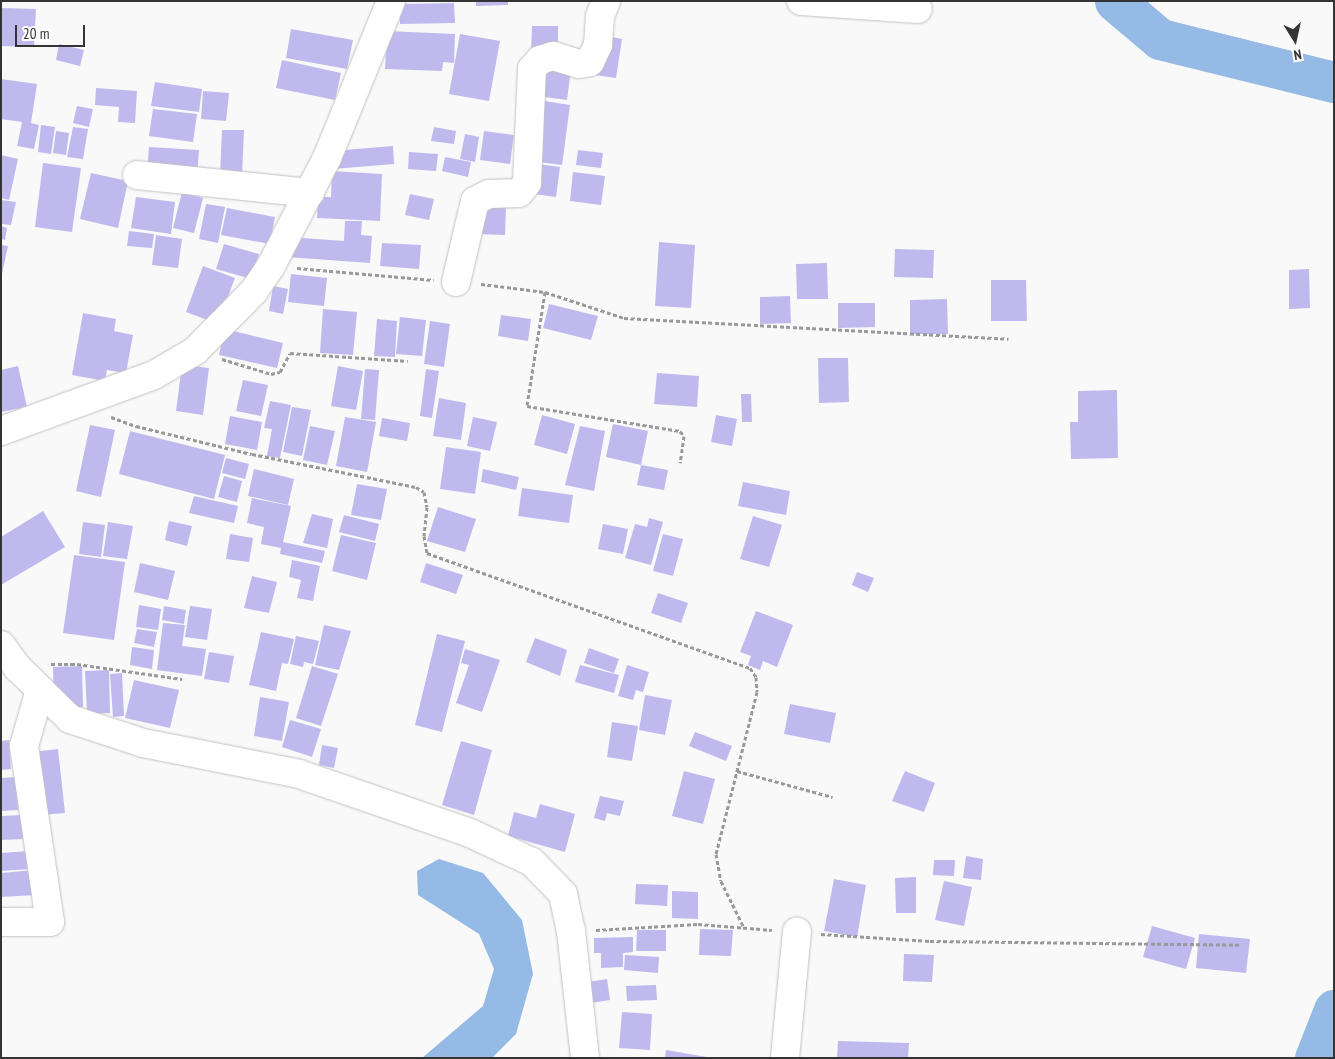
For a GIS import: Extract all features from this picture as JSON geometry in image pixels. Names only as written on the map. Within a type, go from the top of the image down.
[{"type":"street","points":[[456,282],[475,202],[489,194],[519,193],[527,183],[532,69],[540,60],[552,56],[579,64],[590,62],[598,45],[600,16],[606,1]]},
{"type":"street","points":[[800,1],[918,10]]},
{"type":"street","points":[[1,431],[154,375],[194,351],[254,291],[271,266],[310,193],[388,2]]},
{"type":"street","points":[[137,175],[310,193]]},
{"type":"street","points":[[1,646],[18,668],[70,719],[143,743],[299,774],[470,833],[532,862],[562,894],[571,931],[585,1058]]},
{"type":"street","points":[[1,922],[50,922],[24,746],[40,690]]},
{"type":"street","points":[[785,1058],[797,932]]},
{"type":"path","points":[[271,266],[456,282],[545,292],[624,318],[1008,339]]},
{"type":"path","points":[[545,292],[527,406],[680,431],[684,436],[680,463]]},
{"type":"path","points":[[194,351],[271,374],[280,372],[290,353],[408,361]]},
{"type":"path","points":[[78,404],[136,426],[252,454],[416,487],[424,492],[427,507],[424,536],[427,553],[750,668],[756,677],[757,692],[716,854],[721,881],[744,928]]},
{"type":"path","points":[[18,668],[77,664],[182,679]]},
{"type":"path","points":[[737,771],[833,797]]},
{"type":"path","points":[[571,931],[698,924],[930,941],[1240,945]]},
{"type":"water","points":[[439,859],[483,873],[522,920],[533,974],[516,1034],[492,1058],[422,1058],[483,1006],[494,969],[479,934],[418,895],[417,871]]},
{"type":"building","points":[[476,1],[508,1],[508,5],[476,6]]},
{"type":"building","points":[[454,3],[455,23],[400,24],[400,4]]},
{"type":"building","points":[[1,8],[36,9],[34,47],[1,46]]},
{"type":"building","points":[[532,26],[558,26],[558,56],[531,55]]},
{"type":"building","points":[[291,29],[353,40],[347,69],[286,58]]},
{"type":"building","points":[[387,31],[455,34],[454,63],[443,62],[442,71],[385,69]]},
{"type":"building","points":[[460,34],[500,41],[489,101],[449,94]]},
{"type":"building","points":[[601,35],[622,39],[616,78],[595,75]]},
{"type":"building","points":[[59,44],[84,50],[80,66],[56,60]]},
{"type":"building","points":[[282,60],[341,73],[335,100],[276,88]]},
{"type":"building","points":[[540,67],[571,70],[567,100],[536,96]]},
{"type":"building","points":[[1,79],[37,84],[31,123],[39,125],[34,149],[17,146],[22,122],[1,119]]},
{"type":"building","points":[[155,82],[202,89],[199,112],[151,106]]},
{"type":"building","points":[[96,88],[137,91],[135,123],[118,122],[119,107],[95,105]]},
{"type":"building","points":[[203,91],[229,93],[226,121],[201,119]]},
{"type":"building","points":[[538,100],[570,105],[562,165],[530,161]]},
{"type":"building","points":[[77,106],[93,109],[89,127],[73,123]]},
{"type":"building","points":[[153,109],[197,114],[193,142],[149,136]]},
{"type":"building","points":[[41,125],[55,127],[51,154],[38,152]]},
{"type":"building","points":[[73,127],[88,129],[83,159],[67,157]]},
{"type":"building","points":[[434,127],[456,131],[454,144],[431,141]]},
{"type":"building","points":[[222,130],[244,130],[242,176],[220,176]]},
{"type":"building","points":[[56,131],[69,133],[66,155],[53,153]]},
{"type":"building","points":[[484,131],[514,135],[510,164],[480,160]]},
{"type":"building","points":[[465,134],[479,137],[475,162],[460,159]]},
{"type":"building","points":[[393,146],[394,164],[333,169],[332,151]]},
{"type":"building","points":[[149,147],[199,150],[197,177],[147,174]]},
{"type":"building","points":[[578,150],[603,153],[601,168],[576,165]]},
{"type":"building","points":[[409,152],[438,154],[436,171],[408,169]]},
{"type":"building","points":[[1,155],[18,159],[9,200],[1,198]]},
{"type":"building","points":[[445,157],[471,162],[468,177],[442,171]]},
{"type":"building","points":[[43,163],[81,168],[72,232],[35,227]]},
{"type":"building","points":[[530,163],[560,167],[556,197],[526,193]]},
{"type":"building","points":[[332,171],[382,174],[380,221],[317,218],[318,197],[331,197]]},
{"type":"building","points":[[573,172],[605,176],[601,205],[570,201]]},
{"type":"building","points":[[91,173],[128,181],[118,228],[80,219]]},
{"type":"building","points":[[182,192],[203,198],[194,233],[173,228]]},
{"type":"building","points":[[410,194],[434,199],[429,220],[405,215]]},
{"type":"building","points":[[136,197],[175,202],[171,234],[131,228]]},
{"type":"building","points":[[1,200],[16,202],[11,225],[1,224]]},
{"type":"building","points":[[480,203],[506,205],[505,235],[477,234]]},
{"type":"building","points":[[206,204],[225,207],[218,243],[199,239]]},
{"type":"building","points":[[227,208],[275,217],[270,244],[221,235]]},
{"type":"building","points":[[345,221],[362,221],[361,235],[372,236],[370,263],[287,257],[289,237],[344,241]]},
{"type":"building","points":[[1,226],[7,228],[5,240],[1,239]]},
{"type":"building","points":[[129,231],[154,234],[152,248],[127,246]]},
{"type":"building","points":[[156,235],[182,239],[178,268],[152,265]]},
{"type":"building","points":[[659,242],[695,245],[691,308],[655,306]]},
{"type":"building","points":[[382,243],[421,245],[419,269],[380,266]]},
{"type":"building","points":[[224,244],[259,254],[251,279],[216,269]]},
{"type":"building","points":[[1,245],[8,246],[2,274],[1,274]]},
{"type":"building","points":[[895,249],[934,250],[933,278],[894,277]]},
{"type":"building","points":[[827,263],[828,299],[797,299],[796,264]]},
{"type":"building","points":[[203,266],[235,278],[218,324],[186,312]]},
{"type":"building","points":[[1309,269],[1310,308],[1289,309],[1289,270]]},
{"type":"building","points":[[291,274],[327,278],[324,306],[288,302]]},
{"type":"building","points":[[991,280],[1026,280],[1027,321],[991,321]]},
{"type":"building","points":[[273,286],[288,289],[283,314],[269,311]]},
{"type":"building","points":[[790,296],[791,323],[760,324],[760,297]]},
{"type":"building","points":[[947,299],[948,334],[910,334],[910,300]]},
{"type":"building","points":[[838,303],[875,303],[875,327],[838,328]]},
{"type":"building","points":[[549,304],[598,316],[591,340],[543,328]]},
{"type":"building","points":[[323,309],[357,312],[353,355],[320,353]]},
{"type":"building","points":[[83,313],[116,319],[114,331],[133,335],[126,373],[107,370],[105,381],[72,375]]},
{"type":"building","points":[[501,315],[531,319],[528,341],[498,336]]},
{"type":"building","points":[[400,317],[426,320],[422,356],[396,354]]},
{"type":"building","points":[[377,319],[397,321],[395,357],[374,356]]},
{"type":"building","points":[[430,321],[450,324],[444,367],[424,364]]},
{"type":"building","points":[[225,329],[283,343],[277,368],[219,355]]},
{"type":"building","points":[[818,358],[848,358],[849,402],[819,403]]},
{"type":"building","points":[[182,365],[209,368],[203,415],[176,411]]},
{"type":"building","points":[[18,366],[27,407],[1,412],[1,370]]},
{"type":"building","points":[[338,366],[363,371],[356,410],[331,406]]},
{"type":"building","points":[[365,369],[379,370],[375,420],[361,419]]},
{"type":"building","points":[[426,369],[439,371],[432,418],[420,416]]},
{"type":"building","points":[[657,373],[699,376],[697,407],[654,404]]},
{"type":"building","points":[[243,380],[268,385],[261,416],[236,411]]},
{"type":"building","points":[[1117,390],[1118,458],[1071,459],[1070,422],[1078,422],[1078,391]]},
{"type":"building","points":[[741,394],[751,394],[752,422],[742,422]]},
{"type":"building","points":[[439,398],[466,403],[461,440],[433,436]]},
{"type":"building","points":[[270,401],[291,405],[280,458],[267,456],[272,429],[264,428]]},
{"type":"building","points":[[292,407],[311,410],[302,456],[283,452]]},
{"type":"building","points":[[542,415],[575,424],[567,454],[534,445]]},
{"type":"building","points":[[716,415],[737,419],[732,446],[711,442]]},
{"type":"building","points":[[230,416],[262,422],[257,450],[225,444]]},
{"type":"building","points":[[345,417],[376,422],[367,472],[336,466]]},
{"type":"building","points":[[473,417],[497,422],[490,451],[467,446]]},
{"type":"building","points":[[382,418],[410,423],[407,441],[379,436]]},
{"type":"building","points":[[613,424],[648,431],[641,465],[606,457]]},
{"type":"building","points":[[90,425],[115,430],[101,497],[76,491]]},
{"type":"building","points":[[310,426],[335,431],[327,465],[303,460]]},
{"type":"building","points":[[580,426],[605,431],[594,491],[565,485]]},
{"type":"building","points":[[130,431],[225,455],[214,499],[119,474]]},
{"type":"building","points":[[446,447],[481,452],[475,494],[440,489]]},
{"type":"building","points":[[226,458],[249,464],[245,479],[222,473]]},
{"type":"building","points":[[641,465],[668,470],[664,490],[637,485]]},
{"type":"building","points":[[254,469],[294,479],[288,505],[248,496]]},
{"type":"building","points":[[483,469],[519,477],[516,490],[481,482]]},
{"type":"building","points":[[224,476],[242,481],[237,502],[218,497]]},
{"type":"building","points":[[743,482],[790,491],[786,515],[738,506]]},
{"type":"building","points":[[357,484],[387,489],[381,520],[351,515]]},
{"type":"building","points":[[522,488],[573,495],[569,523],[518,516]]},
{"type":"building","points":[[194,496],[238,506],[234,523],[189,513]]},
{"type":"building","points":[[252,498],[291,506],[283,542],[325,551],[322,563],[280,554],[281,548],[261,544],[264,527],[247,523]]},
{"type":"building","points":[[438,507],[476,519],[465,552],[427,541]]},
{"type":"building","points":[[43,511],[65,547],[1,585],[1,537]]},
{"type":"building","points":[[312,514],[333,519],[327,548],[303,543]]},
{"type":"building","points":[[344,515],[379,524],[375,541],[339,532]]},
{"type":"building","points":[[753,516],[782,525],[769,567],[740,559]]},
{"type":"building","points":[[649,518],[663,522],[651,565],[625,558],[635,524],[647,527]]},
{"type":"building","points":[[169,521],[192,526],[187,546],[165,540]]},
{"type":"building","points":[[83,522],[105,525],[101,557],[79,554]]},
{"type":"building","points":[[108,522],[133,526],[127,559],[103,556]]},
{"type":"building","points":[[603,524],[628,529],[623,554],[598,549]]},
{"type":"building","points":[[230,534],[253,538],[249,562],[226,559]]},
{"type":"building","points":[[663,534],[683,539],[673,576],[653,571]]},
{"type":"building","points":[[341,535],[376,543],[367,580],[332,571]]},
{"type":"building","points":[[74,555],[125,562],[114,640],[63,633]]},
{"type":"building","points":[[292,560],[320,566],[313,601],[297,598],[301,580],[289,577]]},
{"type":"building","points":[[140,563],[175,571],[168,600],[134,592]]},
{"type":"building","points":[[426,563],[463,575],[456,594],[420,582]]},
{"type":"building","points":[[857,572],[874,578],[868,592],[852,585]]},
{"type":"building","points":[[252,576],[277,582],[269,613],[244,608]]},
{"type":"building","points":[[658,593],[688,603],[681,623],[651,613]]},
{"type":"building","points":[[139,605],[161,609],[158,630],[136,627]]},
{"type":"building","points":[[164,606],[186,610],[184,624],[162,620]]},
{"type":"building","points":[[190,606],[212,609],[207,640],[185,637]]},
{"type":"building","points":[[756,611],[793,625],[777,667],[763,661],[760,670],[748,665],[751,656],[740,652]]},
{"type":"building","points":[[163,623],[185,625],[182,646],[206,649],[202,676],[157,670]]},
{"type":"building","points":[[324,625],[351,631],[339,670],[315,665]]},
{"type":"building","points":[[137,629],[157,632],[154,647],[134,643]]},
{"type":"building","points":[[261,632],[294,639],[288,664],[282,663],[276,691],[249,685]]},
{"type":"building","points":[[437,634],[465,641],[442,732],[415,725]]},
{"type":"building","points":[[296,636],[319,641],[313,664],[304,662],[303,667],[290,664]]},
{"type":"building","points":[[535,638],[567,650],[560,676],[526,662]]},
{"type":"building","points":[[132,647],[154,650],[152,669],[130,665]]},
{"type":"building","points":[[589,648],[619,659],[614,673],[584,663]]},
{"type":"building","points":[[465,649],[500,660],[482,712],[456,703],[469,665],[461,663]]},
{"type":"building","points":[[209,652],[234,656],[229,683],[204,679]]},
{"type":"building","points":[[580,665],[619,675],[614,693],[575,682]]},
{"type":"building","points":[[627,665],[649,672],[643,692],[636,690],[633,700],[618,696]]},
{"type":"building","points":[[82,666],[83,707],[54,708],[53,667]]},
{"type":"building","points":[[312,666],[338,674],[321,726],[296,718]]},
{"type":"building","points":[[109,670],[110,713],[87,714],[85,671]]},
{"type":"building","points":[[122,673],[124,716],[113,717],[110,674]]},
{"type":"building","points":[[134,680],[179,690],[170,728],[125,718]]},
{"type":"building","points":[[645,695],[672,700],[665,735],[639,730]]},
{"type":"building","points":[[260,697],[289,702],[282,741],[254,736]]},
{"type":"building","points":[[790,704],[836,713],[830,743],[784,734]]},
{"type":"building","points":[[290,720],[321,729],[312,757],[282,747]]},
{"type":"building","points":[[612,722],[638,726],[632,761],[607,757]]},
{"type":"building","points":[[695,732],[732,746],[726,761],[689,746]]},
{"type":"building","points":[[9,740],[11,769],[1,770],[1,741]]},
{"type":"building","points":[[461,741],[492,750],[474,815],[442,805]]},
{"type":"building","points":[[322,745],[338,748],[334,768],[319,765]]},
{"type":"building","points":[[58,749],[65,813],[41,815],[33,752]]},
{"type":"building","points":[[684,771],[715,779],[703,824],[672,816]]},
{"type":"building","points":[[905,771],[935,783],[924,812],[892,801]]},
{"type":"building","points":[[16,777],[18,810],[1,811],[1,778]]},
{"type":"building","points":[[600,796],[624,801],[620,816],[607,813],[605,821],[594,818]]},
{"type":"building","points":[[540,804],[575,814],[565,852],[508,836],[514,812],[536,818]]},
{"type":"building","points":[[22,815],[23,839],[1,840],[1,816]]},
{"type":"building","points":[[29,851],[31,869],[1,871],[1,853]]},
{"type":"building","points":[[966,856],[983,859],[981,880],[963,878]]},
{"type":"building","points":[[934,860],[955,860],[954,876],[933,875]]},
{"type":"building","points":[[34,870],[36,895],[1,897],[1,873]]},
{"type":"building","points":[[916,877],[916,913],[896,913],[895,878]]},
{"type":"building","points":[[834,879],[866,885],[857,937],[824,931]]},
{"type":"building","points":[[944,881],[972,887],[964,926],[935,920]]},
{"type":"building","points":[[636,884],[668,885],[667,906],[635,904]]},
{"type":"building","points":[[672,891],[698,892],[698,919],[672,918]]},
{"type":"building","points":[[1152,926],[1195,938],[1186,969],[1143,957]]},
{"type":"building","points":[[700,929],[733,930],[731,956],[699,955]]},
{"type":"building","points":[[637,930],[666,930],[666,951],[636,951]]},
{"type":"building","points":[[1199,934],[1250,939],[1246,973],[1196,968]]},
{"type":"building","points":[[633,937],[633,952],[623,953],[623,967],[601,968],[601,953],[594,953],[594,938]]},
{"type":"building","points":[[904,954],[934,955],[932,982],[903,981]]},
{"type":"building","points":[[625,955],[659,957],[658,973],[624,970]]},
{"type":"building","points":[[607,979],[610,1000],[591,1003],[588,982]]},
{"type":"building","points":[[656,985],[657,1000],[627,1001],[626,986]]},
{"type":"building","points":[[622,1012],[652,1014],[650,1050],[619,1048]]},
{"type":"building","points":[[838,1041],[909,1043],[908,1058],[837,1058]]},
{"type":"building","points":[[666,1050],[707,1057],[707,1058],[665,1058]]},
{"type":"waterway","points":[[1115,1],[1160,39],[1334,82]]},
{"type":"waterway","points":[[1315,1058],[1334,1010]]}]
